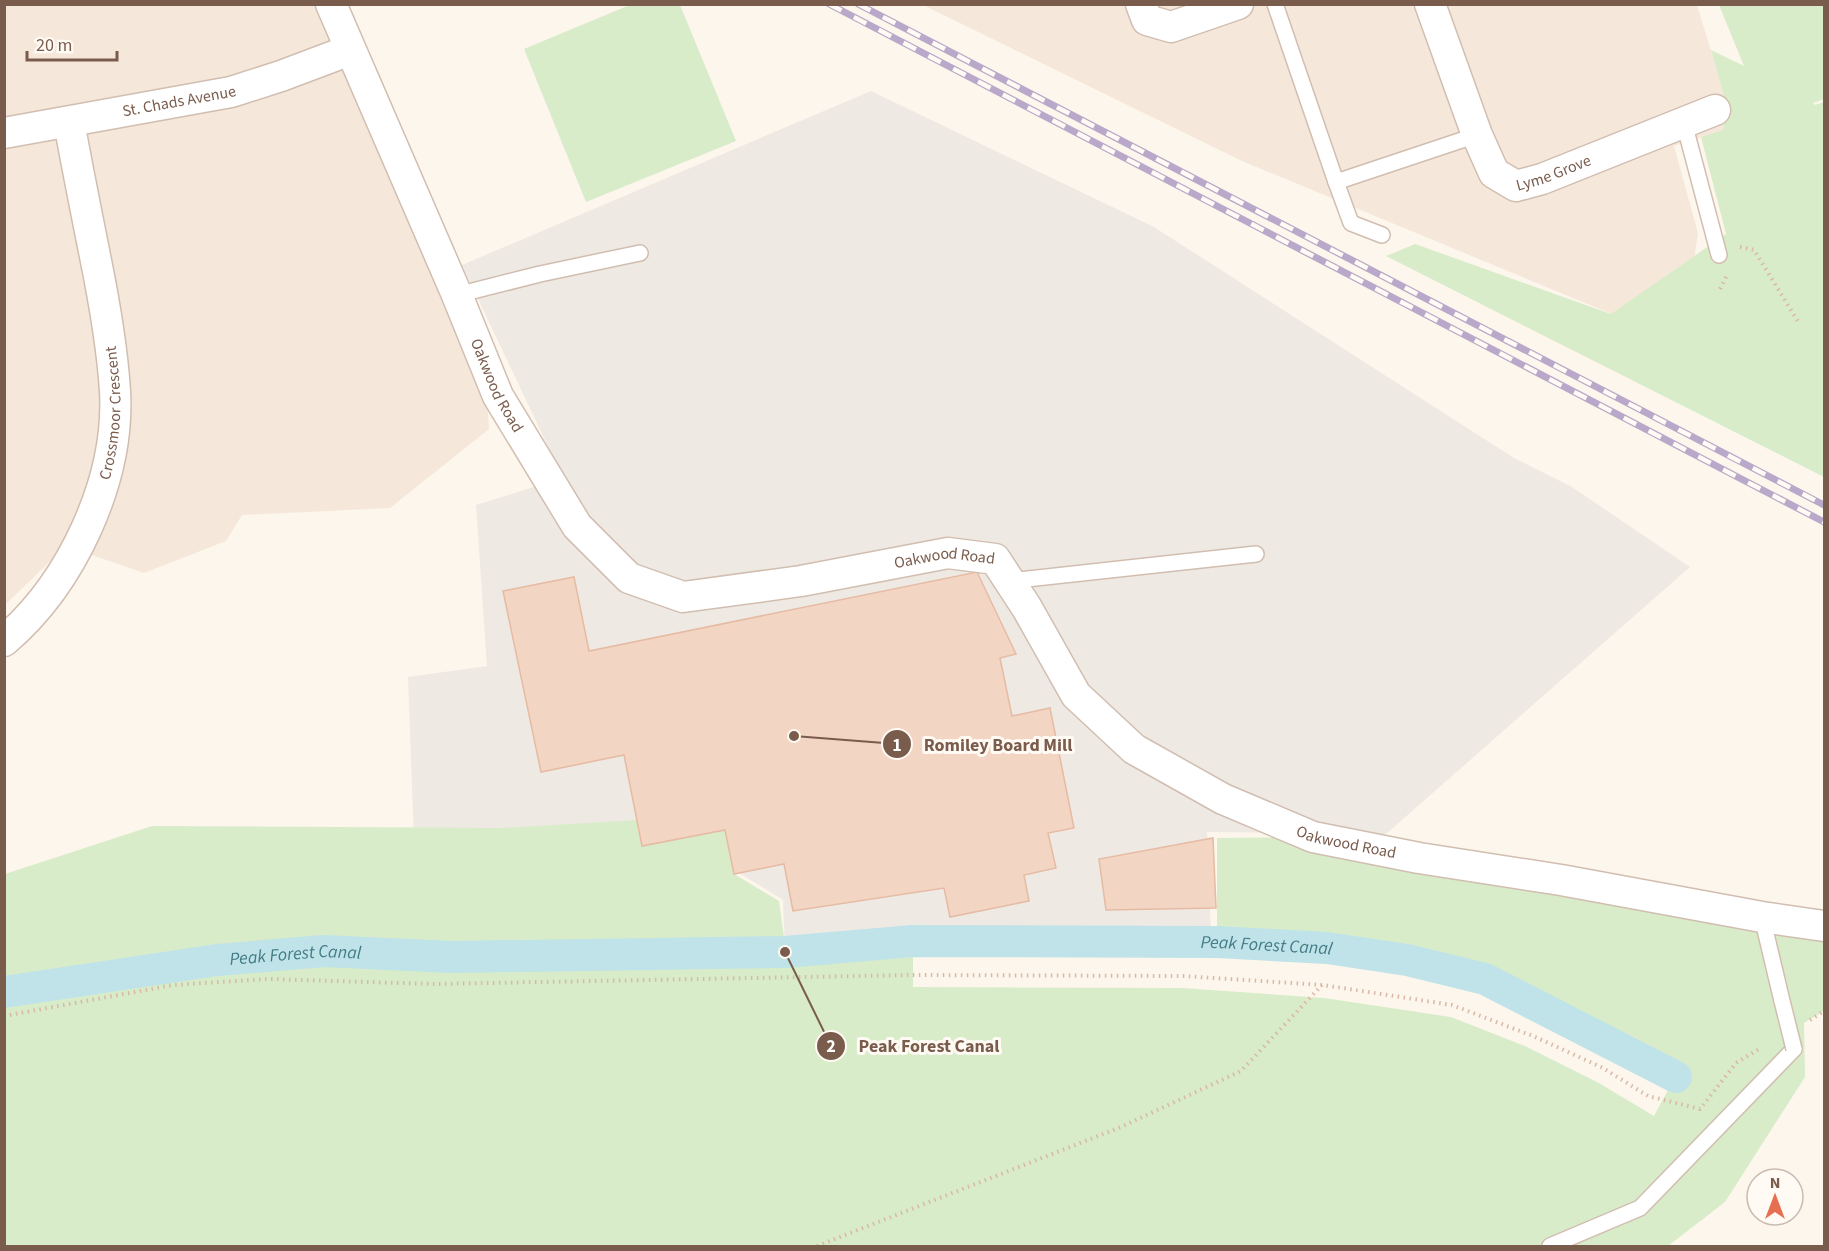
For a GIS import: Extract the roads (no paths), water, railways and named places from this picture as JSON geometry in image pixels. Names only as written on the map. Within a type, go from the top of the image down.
[{"type":"street","name":"Oakwood Road","points":[[331,4],[457,295],[498,396],[577,526],[629,578],[683,597],[801,581],[948,553],[994,559],[1027,608],[1076,695],[1134,749],[1222,800],[1313,837],[1419,858],[1561,879],[1762,917],[1824,926]]},
{"type":"street","points":[[1144,12],[1171,27],[1238,4]]},
{"type":"street","name":"Lyme Grove","points":[[1430,4],[1477,135],[1494,173],[1516,186],[1542,179],[1715,110]]},
{"type":"street","name":"St. Chads Avenue","points":[[4,133],[231,92],[350,50]]},
{"type":"street","name":"Crossmoor Crescent","points":[[4,641],[39,607],[57,582],[83,537],[103,482],[112,439],[115,392],[105,309],[69,122]]},
{"type":"lane","points":[[1275,4],[1351,223],[1382,235]]},
{"type":"lane","points":[[1684,123],[1719,255]]},
{"type":"lane","points":[[1336,182],[1477,135]]},
{"type":"lane","points":[[457,295],[540,274],[640,253]]},
{"type":"lane","points":[[1009,580],[1256,554]]},
{"type":"lane","points":[[1550,1246],[1640,1208],[1794,1049],[1762,917]]},
{"type":"waterway","name":"Peak Forest Canal","points":[[4,992],[217,960],[324,951],[451,957],[785,952],[913,941],[1217,942],[1327,948],[1407,960],[1485,979],[1676,1077]]},
{"type":"railway","points":[[829,4],[1824,522]]},
{"type":"railway","points":[[858,4],[1824,505]]},
{"type":"place","name":"Romiley Board Mill","points":[[794,736]]},
{"type":"place","name":"Peak Forest Canal","points":[[785,952]]}]
